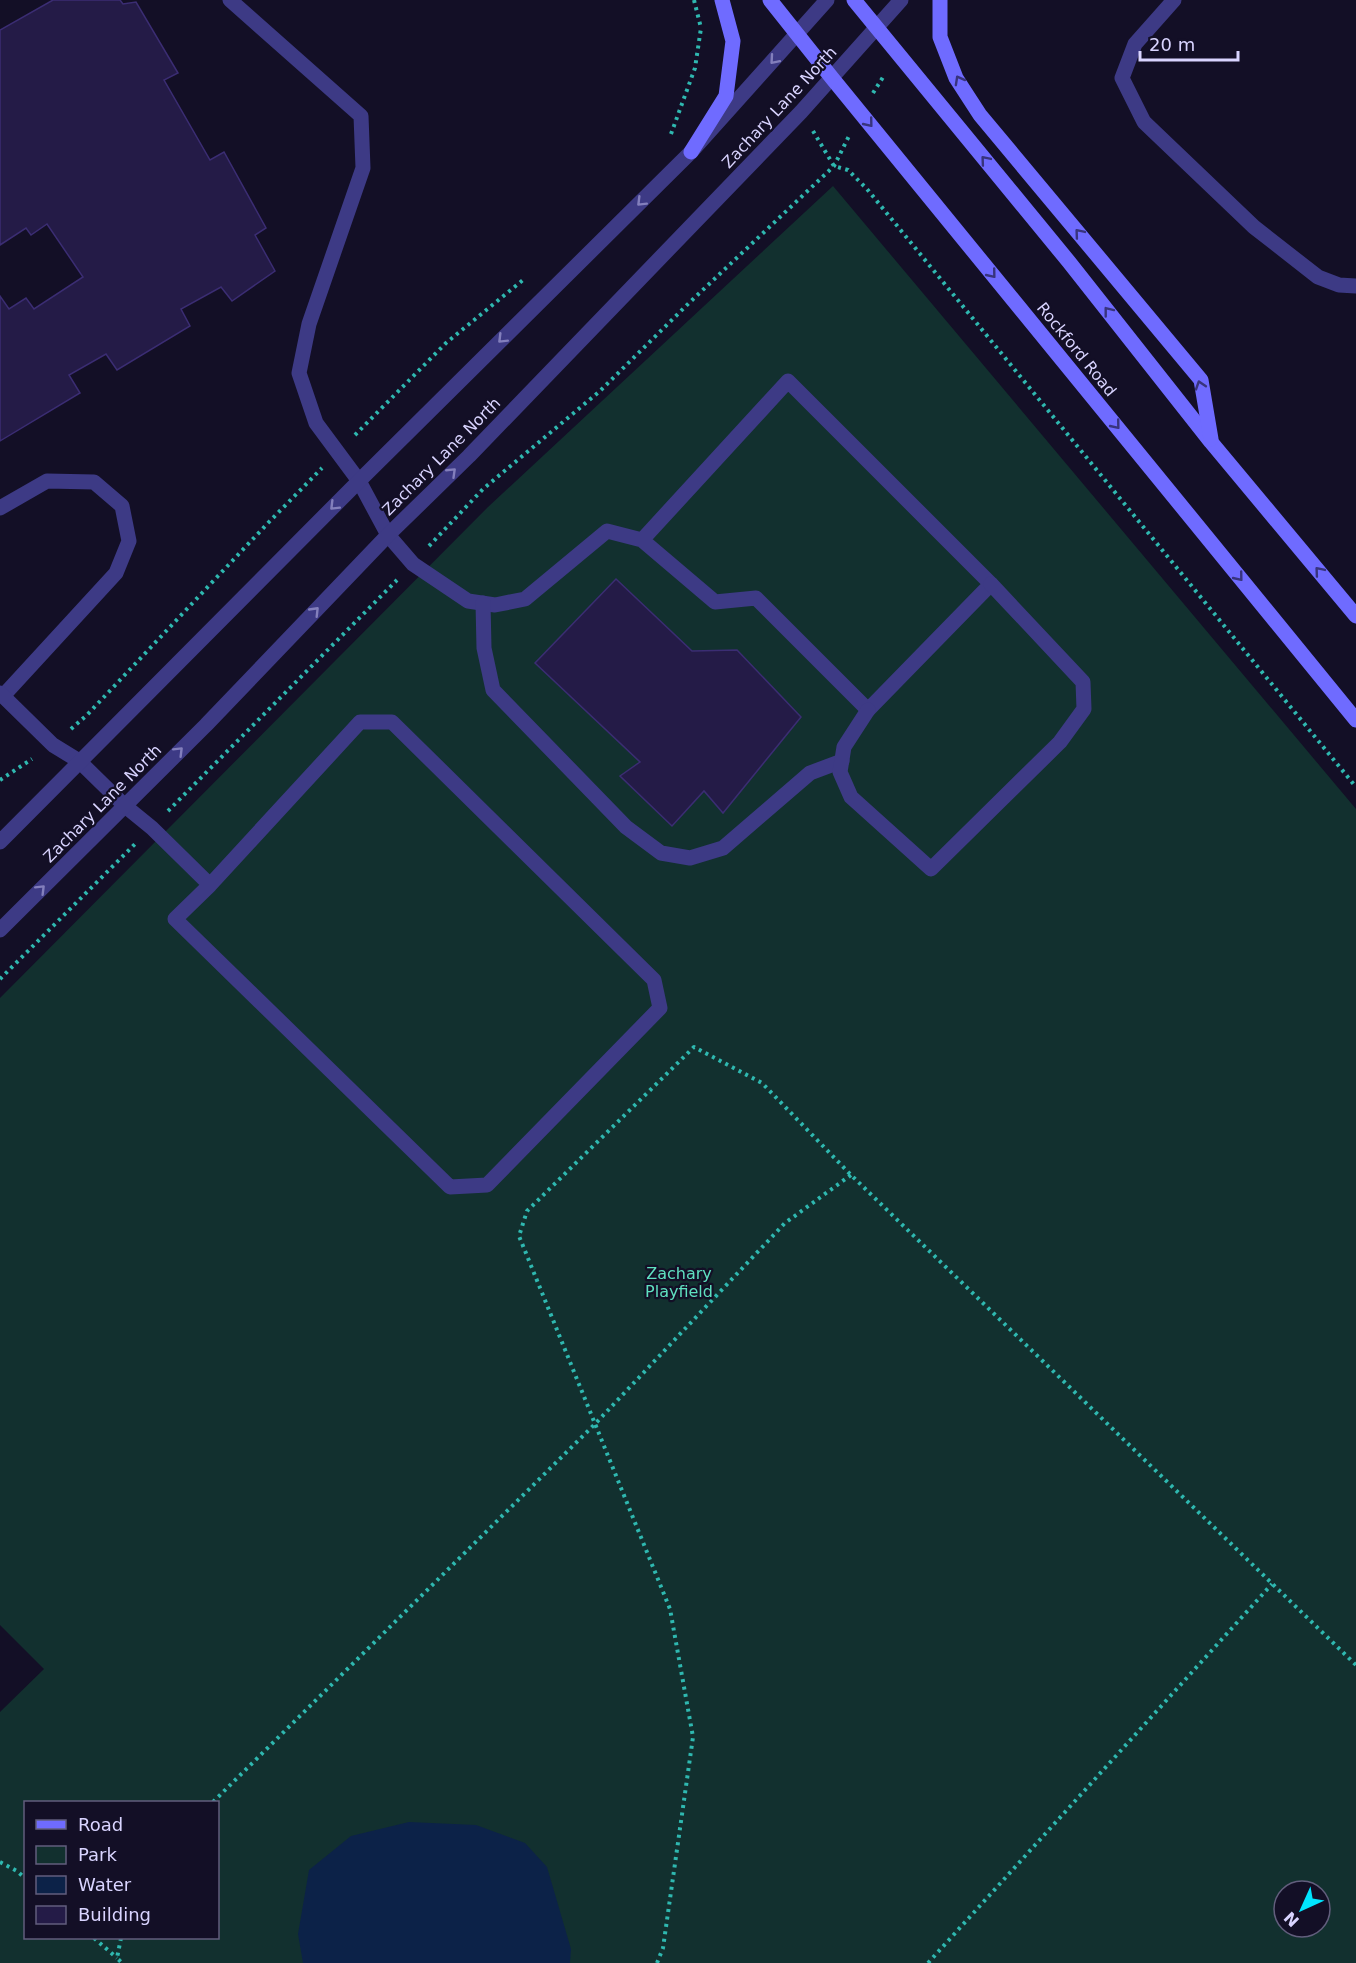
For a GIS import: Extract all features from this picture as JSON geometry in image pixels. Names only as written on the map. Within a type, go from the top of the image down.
[{"type":"main road","points":[[691,152],[726,96],[734,41],[722,0]]},
{"type":"main road","name":"Rockford Road","points":[[770,0],[1356,720]]},
{"type":"main road","points":[[854,0],[1069,262],[1211,442],[1356,616]]},
{"type":"main road","points":[[940,0],[940,37],[956,78],[980,115],[1201,380],[1211,442]]},
{"type":"street","points":[[230,0],[361,116],[363,168],[309,324],[299,372],[316,423],[359,481],[388,535],[413,564],[468,601],[495,605],[525,599],[607,531],[642,540],[715,602],[756,598],[868,710]]},
{"type":"street","name":"Zachary Lane North","points":[[0,842],[691,152],[826,0]]},
{"type":"street","name":"Zachary Lane North","points":[[0,930],[206,725],[388,535],[469,456],[801,112],[901,0]]},
{"type":"street","points":[[1174,0],[1135,44],[1122,78],[1144,122],[1254,227],[1318,277],[1339,285],[1356,286]]},
{"type":"street","points":[[642,540],[788,381],[991,584],[1083,682],[1084,709],[1060,742],[931,869],[851,797],[840,772],[844,747],[868,710],[991,584]]},
{"type":"street","points":[[0,508],[47,482],[94,482],[122,506],[129,541],[116,573],[1,694],[53,745],[79,761],[210,885]]},
{"type":"street","points":[[483,603],[484,648],[493,690],[626,826],[661,853],[690,858],[723,848],[810,773],[842,761]]},
{"type":"street","points":[[360,722],[392,722],[654,980],[660,1008],[487,1185],[450,1187],[175,919],[210,885],[360,722]]},
{"type":"path","points":[[670,137],[695,68],[701,28],[694,0]]},
{"type":"path","points":[[701,28],[734,41]]},
{"type":"path","points":[[834,166],[860,112],[897,55]]},
{"type":"path","points":[[801,112],[834,166],[848,170],[867,189],[1356,787]]},
{"type":"path","points":[[0,780],[53,745],[87,715],[268,523],[446,343],[530,275]]},
{"type":"path","points":[[657,1963],[663,1948],[693,1737],[670,1609],[519,1236],[527,1211],[694,1047],[762,1083],[851,1175],[1356,1665]]},
{"type":"path","points":[[215,1801],[595,1424],[785,1223],[851,1175]]},
{"type":"path","points":[[928,1963],[1272,1584]]},
{"type":"path","points":[[0,1862],[24,1877]]},
{"type":"path","points":[[95,1939],[122,1963]]},
{"type":"path","points":[[117,1958],[121,1939]]},
{"type":"green space","name":"Zachary Playfield","points":[[833,186],[1356,809],[1356,1963],[0,1963],[0,1712],[44,1669],[0,1625],[0,998],[488,507]]},
{"type":"water","points":[[409,1822],[476,1825],[525,1843],[547,1867],[571,1949],[570,1963],[303,1963],[298,1934],[309,1870],[351,1836]]},
{"type":"building","points":[[53,0],[120,0],[123,4],[136,2],[178,73],[164,80],[210,160],[224,152],[266,228],[255,235],[275,271],[232,301],[221,287],[181,309],[190,326],[117,370],[106,354],[69,375],[80,393],[0,441],[0,296],[9,309],[26,298],[34,309],[83,277],[47,224],[31,235],[26,228],[0,245],[0,30]]},
{"type":"building","points":[[616,579],[692,651],[737,650],[801,717],[723,813],[704,791],[672,826],[620,776],[640,762],[535,663]]}]
